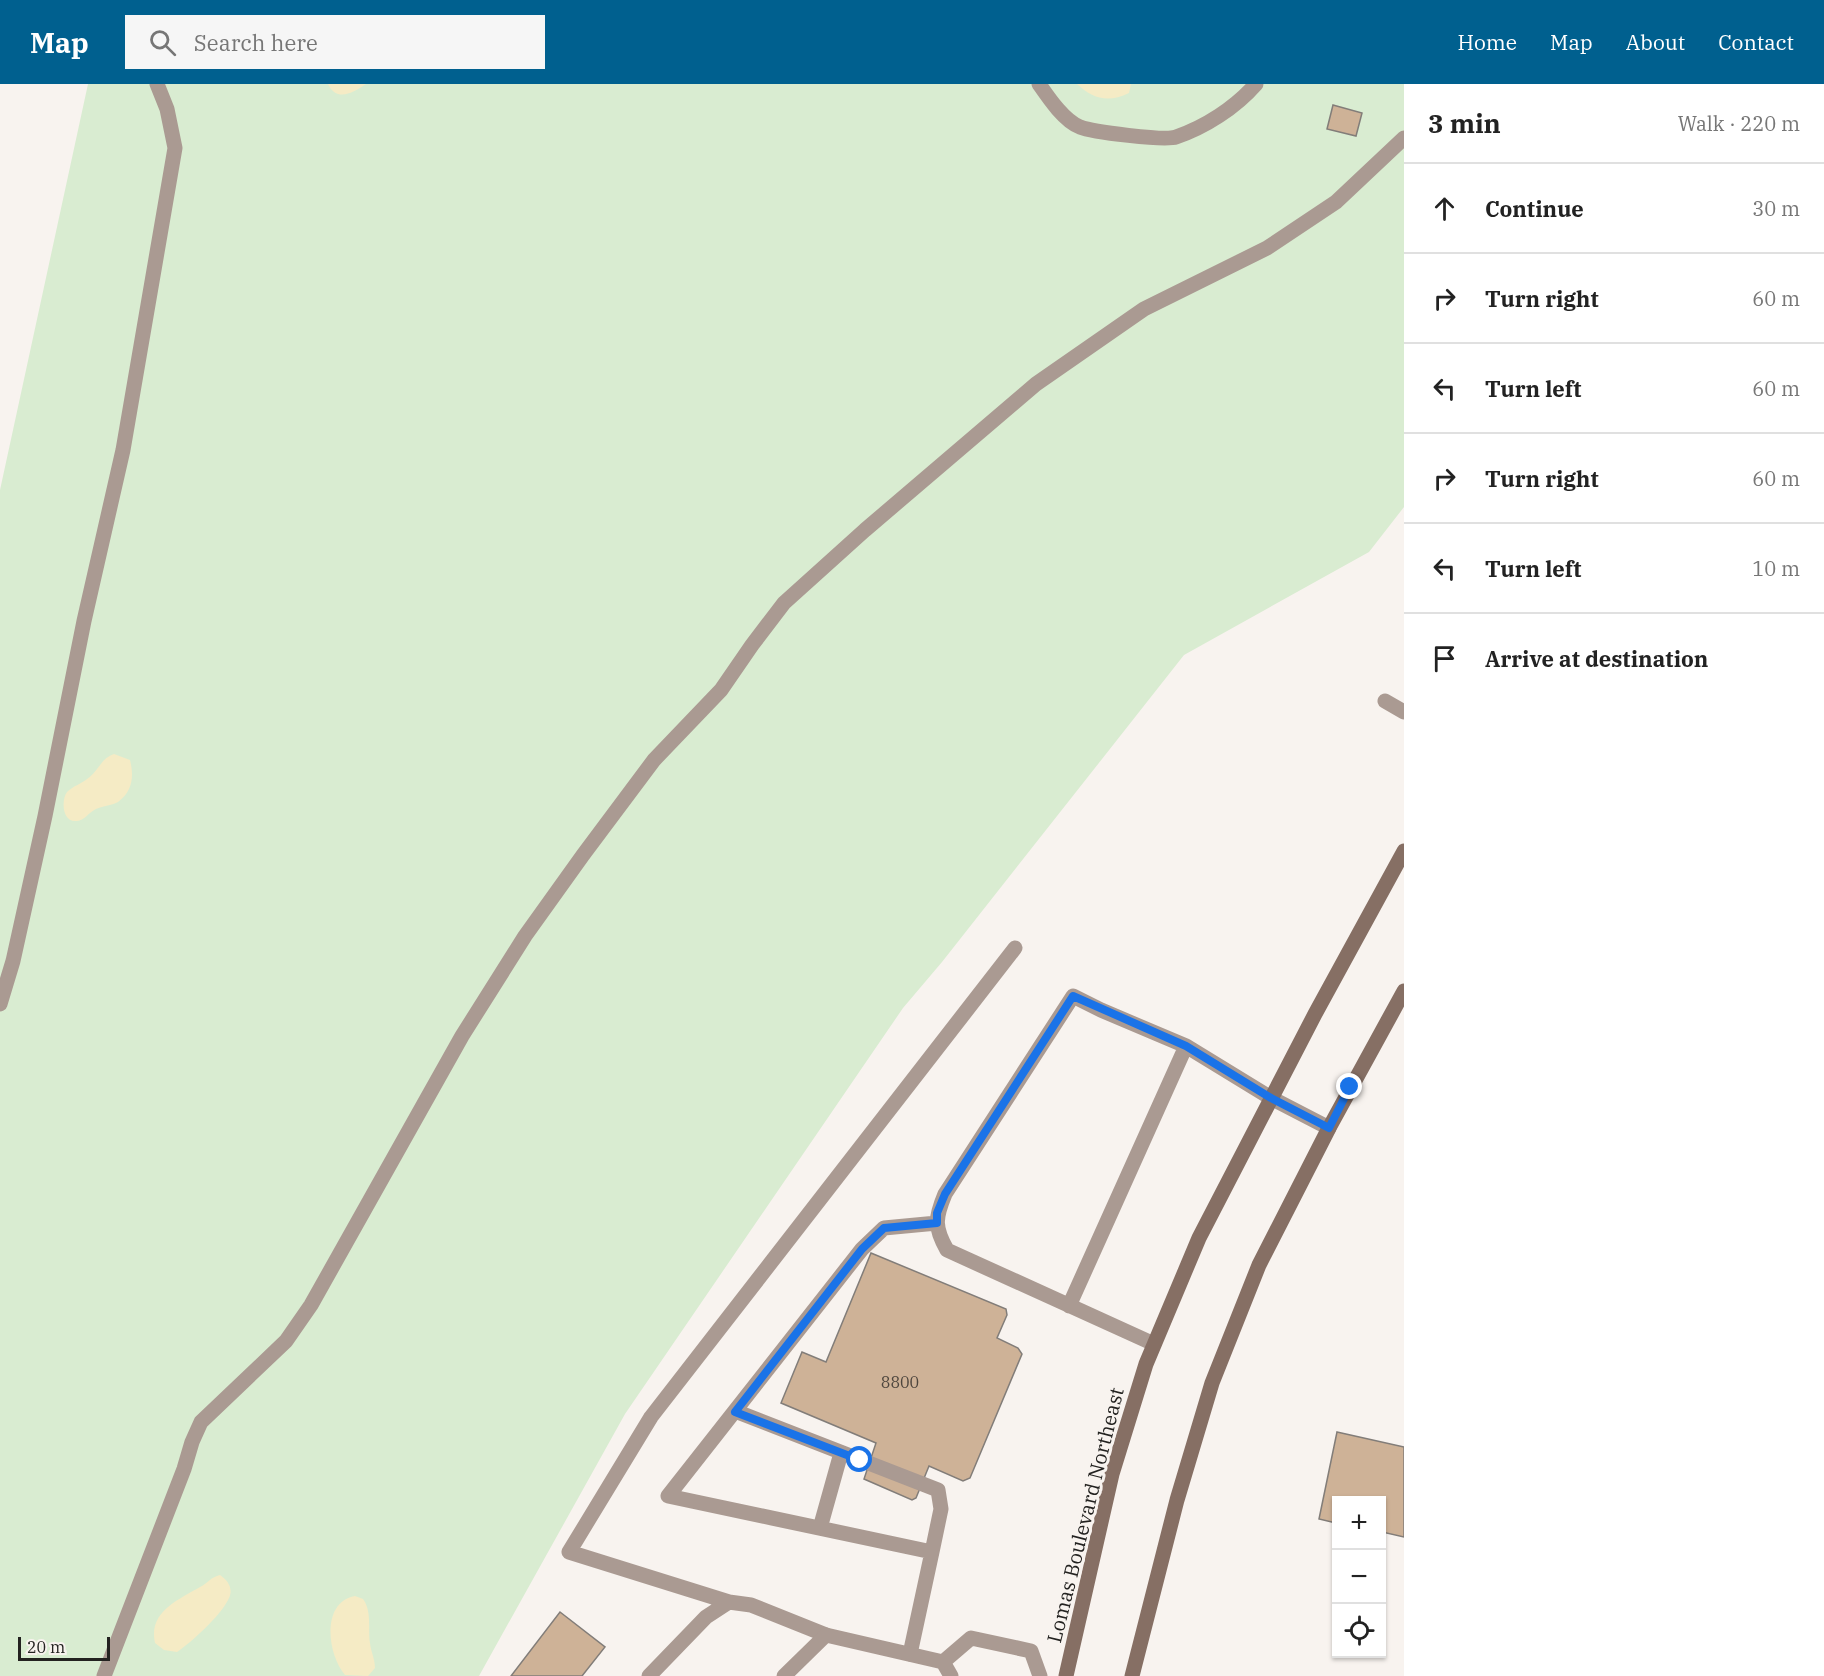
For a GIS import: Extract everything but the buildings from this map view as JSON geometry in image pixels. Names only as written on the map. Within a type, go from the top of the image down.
[{"type":"main road","name":"Lomas Boulevard Northeast","points":[[1066,1676],[1112,1474],[1154,1344],[1199,1238],[1271,1098],[1404,851]]},
{"type":"main road","points":[[1132,1676],[1177,1500],[1212,1383],[1259,1265],[1329,1128],[1404,991]]},
{"type":"street","points":[[0,1004],[13,961],[38,850],[84,621],[123,450],[175,148],[167,109],[157,84]]},
{"type":"street","points":[[1039,84],[1057,108],[1078,127],[1112,134],[1173,138],[1219,117],[1256,84]]},
{"type":"street","points":[[104,1676],[201,1422],[286,1341],[311,1305],[462,1036],[525,936],[654,760],[721,690],[784,603],[1036,384],[1144,309],[1267,248],[1336,202],[1404,138]]},
{"type":"street","points":[[1385,701],[1404,712]]},
{"type":"street","points":[[951,1676],[942,1669],[910,1654],[826,1635],[751,1605],[729,1602],[569,1552],[651,1418],[1014,948]]},
{"type":"street","points":[[1154,1344],[947,1250],[938,1234],[937,1213],[945,1194],[1073,996],[1186,1046],[1271,1098],[1329,1128]]},
{"type":"street","points":[[1069,1306],[1186,1046]]},
{"type":"street","points":[[932,1552],[668,1496],[869,1242],[884,1228],[937,1223]]},
{"type":"street","points":[[735,1412],[938,1490],[941,1509],[910,1654]]},
{"type":"street","points":[[820,1528],[841,1453]]},
{"type":"street","points":[[650,1676],[706,1617],[729,1602]]},
{"type":"street","points":[[784,1676],[826,1635]]},
{"type":"street","points":[[942,1669],[971,1638],[1031,1651],[1040,1676]]},
{"type":"green space","points":[[88,84],[1404,84],[1404,507],[1369,552],[1184,655],[942,962],[903,1008],[625,1414],[479,1676],[0,1676],[0,490]]},
{"type":"sand","points":[[328,84],[366,84],[351,93],[341,94],[332,90]]},
{"type":"sand","points":[[1077,84],[1131,84],[1129,93],[1108,99],[1095,96]]},
{"type":"sand","points":[[114,754],[130,760],[132,777],[127,793],[118,802],[96,809],[80,821],[72,821],[64,810],[67,792],[85,781]]},
{"type":"sand","points":[[220,1575],[228,1583],[231,1593],[212,1621],[177,1652],[164,1650],[155,1643],[154,1632],[160,1615],[174,1602]]},
{"type":"sand","points":[[355,1596],[363,1599],[369,1615],[370,1643],[375,1668],[368,1676],[345,1675],[334,1655],[331,1642],[332,1618],[337,1608],[344,1600]]},
{"type":"route","points":[[860,1460],[735,1412],[862,1249],[884,1228],[937,1223],[937,1213],[945,1194],[1073,996],[1186,1046],[1271,1098],[1329,1128],[1350,1087]]}]
